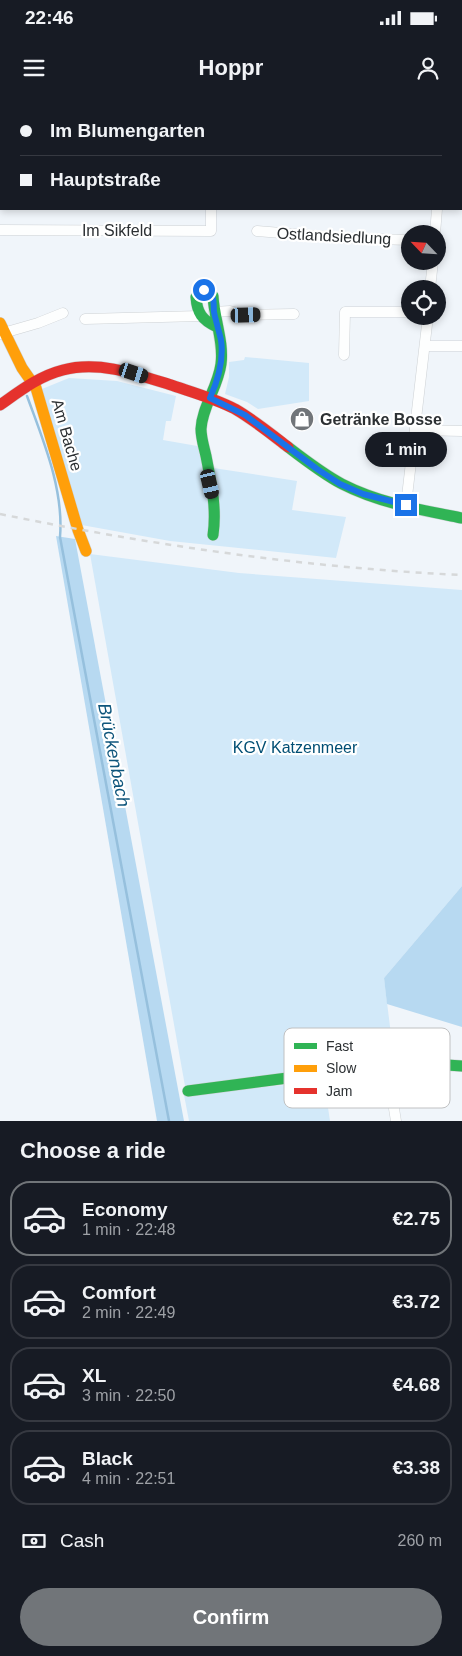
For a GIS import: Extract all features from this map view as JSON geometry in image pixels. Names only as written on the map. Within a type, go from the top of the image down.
[{"type":"street","name":"Im Sikfeld","points":[[0,230],[211,231],[211,210]]},
{"type":"street","points":[[436,225],[437,210]]},
{"type":"street","name":"Ostlandsiedlung","points":[[257,231],[341,238],[401,240]]},
{"type":"street","points":[[213,535],[215,520],[214,501],[200,431],[203,416],[216,383],[221,363],[221,345],[212,294],[207,291],[200,291],[196,297],[197,310],[200,316],[217,327]]},
{"type":"street","points":[[214,312],[230,310],[246,315],[294,314]]},
{"type":"street","points":[[344,356],[345,312],[401,312]]},
{"type":"street","name":"Am Bache","points":[[63,313],[38,323],[2,330],[22,368],[36,388],[86,551]]},
{"type":"street","points":[[85,319],[200,316]]},
{"type":"street","points":[[406,505],[427,325]]},
{"type":"street","points":[[425,346],[462,346]]},
{"type":"street","points":[[0,404],[32,382],[62,369],[98,366],[134,373],[210,398],[237,410],[340,484],[363,494],[462,518]]},
{"type":"street","points":[[414,430],[462,431]]},
{"type":"street","points":[[188,1091],[284,1078]]},
{"type":"street","points":[[394,1108],[396,1121]]},
{"type":"green space","points":[[245,357],[309,363],[309,401],[258,409],[247,402],[225,394],[229,377],[229,362],[244,360]]},
{"type":"green space","points":[[69,378],[117,381],[176,396],[171,421],[166,421],[163,440],[203,447],[207,467],[297,481],[292,510],[346,517],[336,558],[170,541],[76,524],[42,389]]},
{"type":"green space","name":"KGV Katzenmeer","points":[[90,554],[239,573],[462,590],[462,886],[384,978],[390,1028],[284,1028],[284,1073],[185,1086]]},
{"type":"green space","points":[[284,1085],[284,1108],[328,1108],[330,1121],[189,1121],[184,1095]]},
{"type":"shaded area","points":[[56,536],[75,539],[184,1121],[157,1121]]},
{"type":"shaded area","points":[[462,886],[462,1027],[387,1004],[384,978]]},
{"type":"waterway","name":"Brückenbach","points":[[27,396],[46,447],[56,483],[59,501],[60,537],[169,1121]]},
{"type":"railway","points":[[0,514],[115,536],[288,561],[404,572],[462,575]]},
{"type":"traffic: fast","points":[[213,535],[213,495],[201,429],[204,413],[217,381],[222,356],[213,296],[207,291],[200,291],[196,297],[199,312],[204,319],[217,327]]},
{"type":"traffic: fast","points":[[288,447],[314,467],[356,491],[400,505],[462,518]]},
{"type":"traffic: fast","points":[[450,1065],[462,1066]]},
{"type":"traffic: fast","points":[[188,1091],[284,1078]]},
{"type":"traffic: slow","points":[[0,323],[22,368],[36,388],[86,551]]},
{"type":"traffic: jam","points":[[0,405],[30,384],[63,370],[77,367],[119,370],[147,377],[220,402],[249,418],[288,447]]},
{"type":"place","name":"Getränke Bosse","points":[[302,419]]},
{"type":"route","points":[[204,290],[210,292],[213,296],[214,312],[222,350],[219,374],[210,398],[237,410],[256,422],[317,469],[340,484],[375,498],[406,505]]}]
